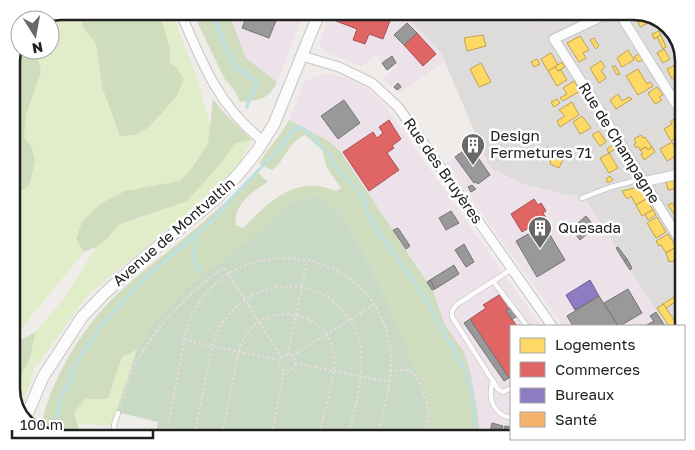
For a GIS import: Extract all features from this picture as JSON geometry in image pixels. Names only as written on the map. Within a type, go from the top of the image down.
[{"type":"street","points":[[184,20],[216,90],[238,118],[263,140]]},
{"type":"street","name":"Avenue de Montvaltin","points":[[28,413],[43,377],[82,317],[137,264],[218,197],[242,170],[274,124],[316,20]]},
{"type":"street","points":[[567,33],[595,20]]},
{"type":"street","points":[[617,20],[675,104]]},
{"type":"street","name":"Rue de Champagne","points":[[567,33],[554,39],[675,233]]},
{"type":"street","name":"Rue des Bruyères","points":[[302,56],[339,67],[372,83],[398,107],[551,325]]},
{"type":"street","points":[[642,181],[675,175]]},
{"type":"lane","points":[[582,198],[611,187],[642,181]]},
{"type":"lane","points":[[510,388],[503,392],[493,381],[452,317],[452,311],[456,305],[512,269]]},
{"type":"lane","points":[[493,280],[526,325]]},
{"type":"lane","points":[[493,381],[490,399],[499,412],[510,418]]},
{"type":"lane","points":[[115,430],[114,425],[118,413]]},
{"type":"path","points":[[512,20],[528,21],[567,33]]},
{"type":"path","points":[[168,430],[184,340],[193,312],[200,300],[228,274],[246,265],[265,259],[284,257],[307,260],[333,269],[362,288],[374,304],[389,338],[391,357],[389,382],[379,430]]},
{"type":"path","points":[[288,354],[307,260]]},
{"type":"path","points":[[118,413],[134,365],[158,328],[195,288],[224,267],[281,356]]},
{"type":"path","points":[[196,430],[215,333],[221,323],[244,299],[270,288],[285,286],[302,288],[320,294],[332,301],[342,309],[357,335],[360,349],[360,376],[350,430]]},
{"type":"path","points":[[292,356],[327,336],[374,304]]},
{"type":"path","points":[[223,430],[242,342],[259,322],[277,315],[296,315],[314,322],[327,336],[334,353],[333,371],[320,430]]},
{"type":"path","points":[[184,340],[278,360]]},
{"type":"path","points":[[284,371],[279,366],[278,360],[281,356],[288,354],[292,356],[295,364]]},
{"type":"path","points":[[295,364],[389,382]]},
{"type":"path","points":[[284,371],[292,369],[295,364]]},
{"type":"path","points":[[390,372],[405,370],[414,374],[421,386],[426,402],[428,416],[426,430]]},
{"type":"path","points":[[273,430],[284,371]]},
{"type":"shaded area","points":[[231,20],[301,20],[277,82],[246,58]]},
{"type":"shaded area","points":[[328,20],[410,20],[441,53],[444,62],[399,93],[382,78],[398,67],[396,63],[387,70],[377,55],[361,66],[327,53],[320,43]]},
{"type":"shaded area","points":[[410,20],[634,20],[647,22],[665,34],[674,50],[675,61],[675,325],[665,325],[607,234],[565,260],[581,203],[576,195],[569,196],[520,183],[490,168],[441,53]]},
{"type":"shaded area","points":[[328,74],[346,78],[367,88],[382,102],[540,325],[510,325],[510,430],[480,430],[470,371],[464,352],[445,325],[433,291],[406,249],[327,140],[289,120],[305,81],[315,76]]},
{"type":"shaded area","points":[[478,141],[490,168],[500,174],[520,183],[569,196],[576,195],[581,203],[586,200],[664,325],[562,325],[446,163]]},
{"type":"green space","points":[[60,20],[82,20],[82,26],[96,44],[102,87],[120,136],[149,127],[177,96],[184,79],[177,68],[170,63],[170,49],[162,20],[175,20],[198,80],[210,126],[208,143],[192,168],[180,181],[125,191],[100,204],[82,222],[76,239],[84,252],[20,332],[20,192],[29,186],[32,148],[24,137],[26,115],[41,72],[39,60],[60,60]]},
{"type":"green space","points":[[82,20],[162,20],[170,49],[170,63],[177,68],[184,79],[177,96],[149,127],[135,135],[120,136],[102,87],[96,44],[82,26]]},
{"type":"green space","points":[[196,20],[231,20],[246,58],[277,82],[266,96],[257,100],[240,102],[235,91],[224,78]]},
{"type":"green space","points":[[20,60],[39,60],[41,72],[26,115],[24,137],[32,148],[35,161],[29,186],[20,192]]},
{"type":"green space","points":[[213,99],[226,115],[252,140],[234,144],[224,160],[187,201],[118,225],[108,238],[96,247],[84,252],[76,239],[82,222],[100,204],[125,191],[180,181],[192,168],[208,143]]},
{"type":"green space","points":[[289,120],[327,140],[340,151],[433,291],[445,325],[464,352],[470,371],[480,430],[429,430],[384,294],[359,243],[339,211],[321,198],[288,204],[150,327],[137,350],[122,357],[108,399],[85,399],[74,413],[79,430],[50,429],[43,426],[43,416],[62,369],[80,338],[100,311],[128,284],[211,215],[256,171],[268,182],[245,199],[237,211],[236,225],[243,228],[263,208],[296,188],[308,186],[322,187],[336,191],[341,188],[327,168],[322,150],[305,135],[294,143],[280,163],[272,170],[259,164]]},
{"type":"green space","points":[[252,140],[239,164],[217,188],[88,295],[34,369],[23,404],[20,392],[20,376],[29,361],[36,332],[65,297],[96,247],[108,238],[118,225],[153,214],[224,160],[234,144]]},
{"type":"green space","points":[[306,198],[321,198],[339,211],[359,243],[384,294],[426,396],[430,414],[429,430],[157,430],[158,422],[116,412],[137,350],[150,327],[184,290],[261,230],[288,204]]},
{"type":"green space","points":[[36,332],[29,361],[20,376],[20,340]]},
{"type":"green space","points":[[137,350],[111,426],[78,423],[74,413],[85,399],[108,399],[122,357]]},
{"type":"building: Logements","points":[[637,20],[648,23],[640,27]]},
{"type":"building: Logements","points":[[659,31],[661,35],[654,39],[652,34]]},
{"type":"building: Logements","points":[[483,35],[486,46],[467,51],[464,38]]},
{"type":"building: Logements","points":[[661,35],[666,47],[663,49],[657,37]]},
{"type":"building: Logements","points":[[580,36],[589,50],[583,53],[586,58],[579,62],[567,43]]},
{"type":"building: Logements","points":[[594,38],[599,46],[596,49],[590,40]]},
{"type":"building: Logements","points":[[664,49],[670,59],[663,63],[657,53]]},
{"type":"building: Logements","points":[[628,50],[634,60],[622,67],[617,58]]},
{"type":"building: Logements","points":[[551,53],[558,65],[548,71],[541,59]]},
{"type":"building: Logements","points":[[640,53],[644,59],[638,62],[634,57]]},
{"type":"building: Logements","points":[[537,59],[540,64],[534,67],[531,62]]},
{"type":"building: Logements","points":[[601,61],[605,67],[601,70],[606,78],[599,83],[590,68]]},
{"type":"building: Logements","points":[[562,62],[565,67],[558,71],[555,67]]},
{"type":"building: Logements","points":[[481,63],[491,82],[479,87],[470,69]]},
{"type":"building: Logements","points":[[675,65],[675,77],[672,79],[667,69]]},
{"type":"building: Logements","points":[[612,66],[615,66],[620,74],[617,75]]},
{"type":"building: Logements","points":[[555,67],[558,71],[561,70],[567,80],[557,86],[548,71]]},
{"type":"building: Logements","points":[[638,69],[647,84],[650,82],[653,86],[638,95],[626,76]]},
{"type":"building: Logements","points":[[574,81],[580,91],[563,101],[560,98],[567,94],[563,88]]},
{"type":"building: Logements","points":[[657,87],[663,95],[659,97],[662,100],[655,104],[648,93]]},
{"type":"building: Logements","points":[[618,94],[622,101],[629,97],[632,99],[616,109],[610,100]]},
{"type":"building: Logements","points":[[557,99],[560,103],[554,107],[551,102]]},
{"type":"building: Logements","points":[[572,102],[579,115],[560,127],[557,121],[565,116],[559,110]]},
{"type":"building: Logements","points":[[582,116],[591,128],[580,134],[573,122]]},
{"type":"building: Logements","points":[[675,118],[675,138],[671,141],[664,129],[672,124],[670,122]]},
{"type":"building: Logements","points":[[599,131],[606,142],[600,146],[592,135]]},
{"type":"building: Logements","points":[[641,135],[643,138],[645,137],[652,147],[648,150],[646,147],[640,150],[634,144],[636,143],[634,139]]},
{"type":"building: Logements","points":[[672,142],[675,147],[675,156],[667,161],[660,149]]},
{"type":"building: Logements","points":[[613,145],[615,149],[609,153],[607,149]]},
{"type":"building: Logements","points":[[547,147],[565,155],[559,168],[550,164],[551,161],[543,157]]},
{"type":"building: Logements","points":[[646,147],[648,150],[652,147],[655,152],[644,160],[641,154],[643,153],[640,150]]},
{"type":"building: Logements","points":[[609,153],[618,168],[609,173],[600,158]]},
{"type":"building: Logements","points":[[610,176],[613,180],[608,183],[606,179]]},
{"type":"building: Logements","points":[[675,180],[675,189],[668,190],[666,182]]},
{"type":"building: Logements","points":[[639,187],[646,199],[636,205],[631,196],[627,199],[622,191]]},
{"type":"building: Logements","points":[[646,199],[653,210],[642,216],[636,205]]},
{"type":"building: Logements","points":[[672,203],[675,216],[668,205]]},
{"type":"building: Logements","points":[[653,210],[656,215],[648,220],[645,214]]},
{"type":"building: Logements","points":[[657,217],[666,232],[656,238],[647,223]]},
{"type":"building: Logements","points":[[668,234],[675,248],[666,253],[656,241]]},
{"type":"building: Logements","points":[[675,248],[675,260],[669,262],[666,253]]},
{"type":"building: Logements","points":[[675,296],[675,302],[666,308],[663,304]]},
{"type":"building: Logements","points":[[663,304],[675,322],[675,325],[668,325],[657,308]]},
{"type":"building: Commerces","points":[[390,20],[383,39],[369,34],[365,44],[353,40],[357,29],[336,21]]},
{"type":"building: Commerces","points":[[417,33],[436,54],[423,66],[404,45]]},
{"type":"building: Commerces","points":[[389,120],[401,139],[387,153],[399,170],[369,191],[343,152],[373,132],[377,138],[383,133],[379,127]]},
{"type":"building: Commerces","points":[[534,199],[538,205],[541,203],[546,211],[543,213],[546,218],[522,232],[511,214]]},
{"type":"building: Commerces","points":[[499,295],[509,309],[506,311],[516,325],[510,325],[509,378],[470,319],[486,308],[483,305]]},
{"type":"building: Bureaux","points":[[590,280],[599,296],[575,310],[566,295]]},
{"type":"building: Industrie","points":[[245,20],[276,20],[269,38],[242,28]]},
{"type":"building: Industrie","points":[[407,23],[417,33],[404,45],[394,35]]},
{"type":"building: Industrie","points":[[392,56],[396,63],[387,70],[382,63]]},
{"type":"building: Industrie","points":[[398,83],[401,87],[397,90],[394,87]]},
{"type":"building: Industrie","points":[[344,100],[360,123],[338,139],[321,116]]},
{"type":"building: Industrie","name":"Design Fermetures 71","points":[[470,146],[490,175],[478,184],[474,183],[455,157]]},
{"type":"building: Industrie","points":[[472,185],[476,189],[471,192],[468,187]]},
{"type":"building: Industrie","points":[[451,211],[459,223],[446,230],[439,218]]},
{"type":"building: Industrie","points":[[586,216],[595,227],[580,240],[571,229]]},
{"type":"building: Industrie","name":"Quesada","points":[[544,225],[565,260],[537,277],[516,241]]},
{"type":"building: Industrie","points":[[398,228],[410,246],[406,249],[393,230]]},
{"type":"building: Industrie","points":[[464,244],[474,262],[466,267],[455,250]]},
{"type":"building: Industrie","points":[[618,247],[627,259],[624,261],[616,248]]},
{"type":"building: Industrie","points":[[627,259],[632,268],[630,270],[624,261]]},
{"type":"building: Industrie","points":[[454,265],[459,274],[435,289],[430,280]]},
{"type":"building: Industrie","points":[[430,280],[435,289],[432,290],[427,282]]},
{"type":"building: Industrie","points":[[628,289],[642,313],[622,325],[617,325],[604,303]]},
{"type":"building: Industrie","points":[[599,296],[617,325],[572,325],[567,316]]},
{"type":"building: Industrie","points":[[512,307],[518,316],[512,319],[506,311]]},
{"type":"building: Industrie","points":[[656,312],[664,325],[647,325],[654,321],[650,316]]},
{"type":"building: Industrie","points":[[470,319],[509,378],[504,381],[464,323]]},
{"type":"building: Industrie","points":[[492,423],[503,426],[502,430],[490,430]]},
{"type":"building: Industrie","points":[[505,426],[510,427],[510,430],[504,430]]},
{"type":"waterway","points":[[215,20],[225,46],[237,68],[257,82],[247,107]]},
{"type":"waterway","points":[[59,430],[57,421],[61,394],[69,383],[79,358],[99,328],[144,279],[214,219],[278,150],[295,128],[302,128],[311,134],[330,155],[338,170],[363,196],[374,226],[422,293],[465,371],[470,385],[476,430]]},
{"type":"waterway","points":[[197,233],[194,256],[200,272]]},
{"type":"place","name":"Design Fermetures 71","points":[[473,166]]},
{"type":"place","name":"Quesada","points":[[540,249]]}]
